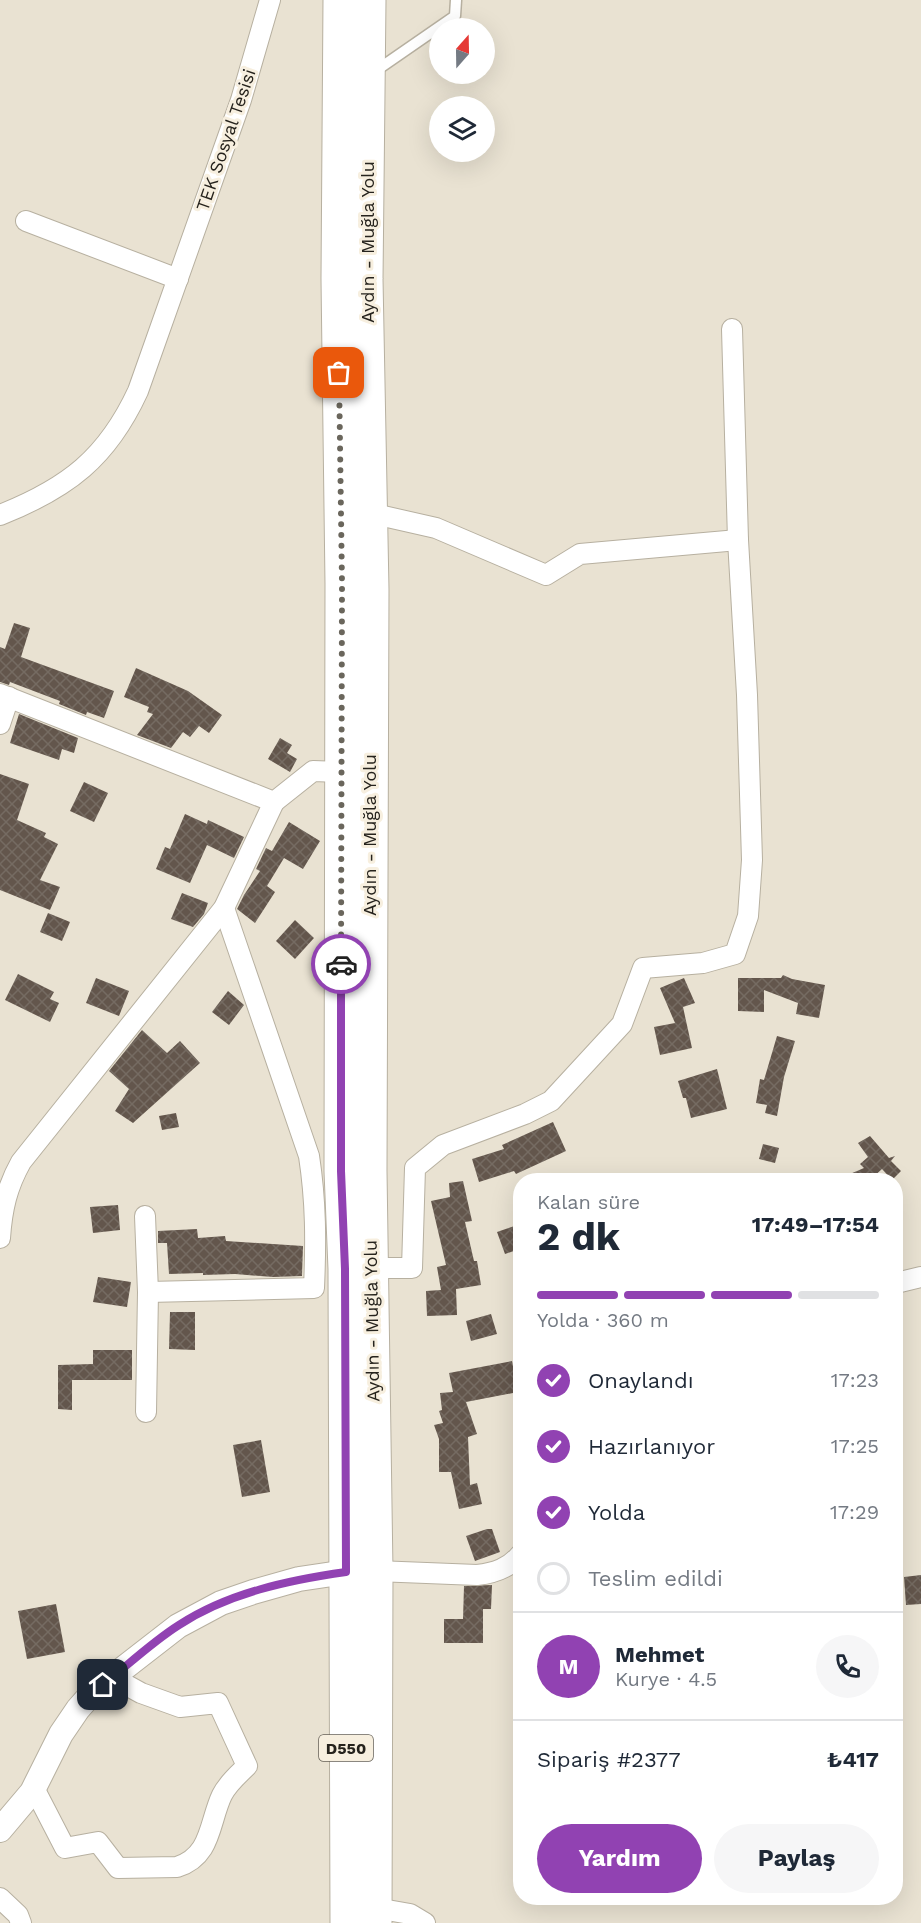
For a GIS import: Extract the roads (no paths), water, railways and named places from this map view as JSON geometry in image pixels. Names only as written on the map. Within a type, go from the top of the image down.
[{"type":"highway","name":"Aydın - Muğla Yolu","points":[[340,0],[338,279],[342,584],[341,1171],[376,1916]]},
{"type":"highway","name":"Aydın - Muğla Yolu","points":[[347,1923],[372,1268],[370,513],[366,279],[369,0]]},
{"type":"street","name":"TEK Sosyal Tesisi","points":[[0,515],[55,490],[84,468],[106,446],[126,417],[138,391],[241,100],[270,0]]},
{"type":"street","points":[[27,221],[178,279]]},
{"type":"street","points":[[372,1268],[412,1268],[415,1168],[443,1145],[525,1114],[551,1101],[621,1024],[643,968],[703,963],[735,954],[748,916],[753,860],[738,540],[732,329]]},
{"type":"street","points":[[370,513],[436,528],[546,575],[580,554],[738,540]]},
{"type":"street","points":[[0,724],[5,695],[274,802]]},
{"type":"street","points":[[0,1238],[5,1196],[21,1162],[224,908],[274,802],[313,771],[340,772]]},
{"type":"street","points":[[148,1292],[314,1288],[315,1194],[309,1156],[224,908]]},
{"type":"street","points":[[145,1216],[148,1292],[146,1412]]},
{"type":"street","points":[[903,1281],[921,1277]]},
{"type":"street","points":[[0,1830],[34,1788],[73,1716],[93,1692],[178,1626],[221,1603],[299,1579],[361,1572],[477,1575],[493,1573],[513,1563]]},
{"type":"street","points":[[34,1788],[65,1848],[98,1842],[118,1868],[177,1867],[187,1864],[206,1844],[223,1793],[230,1782],[247,1766],[218,1703],[180,1707],[141,1693],[112,1677]]},
{"type":"street","points":[[0,1898],[18,1915],[21,1923]]},
{"type":"street","points":[[376,1916],[410,1914],[425,1923]]},
{"type":"lane","points":[[369,76],[455,16],[456,0]]}]
